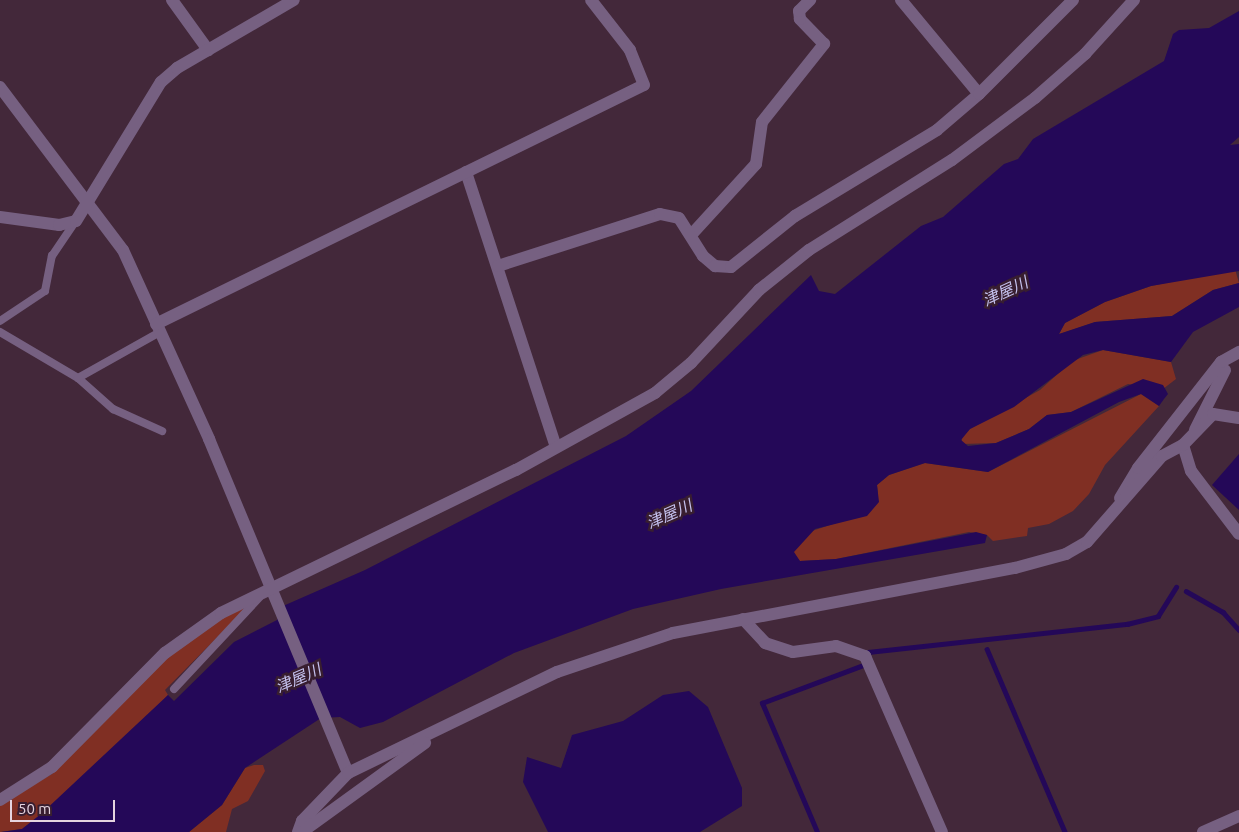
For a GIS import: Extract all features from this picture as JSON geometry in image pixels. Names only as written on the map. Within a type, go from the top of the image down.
[{"type":"street","points":[[172,0],[208,50]]},
{"type":"street","points":[[0,217],[59,225],[76,221],[90,201],[161,82],[208,50],[294,0]]},
{"type":"street","points":[[158,328],[466,172],[644,86],[630,50],[591,0]]},
{"type":"street","points":[[692,234],[756,164],[762,122],[824,44],[800,19],[799,11],[810,0]]},
{"type":"street","points":[[901,0],[980,94]]},
{"type":"street","points":[[498,266],[660,214],[679,218],[692,234],[703,256],[715,266],[731,267],[795,216],[896,157],[980,94],[1073,0]]},
{"type":"street","points":[[0,800],[52,767],[184,638],[268,587],[516,470],[556,446],[655,393],[691,363],[759,290],[809,250],[889,202],[1035,98],[1085,54],[1134,0]]},
{"type":"street","points":[[0,87],[90,201],[123,250],[348,773]]},
{"type":"street","points":[[466,172],[556,446]]},
{"type":"street","points":[[1195,432],[1236,354]]},
{"type":"street","points":[[1112,517],[1138,468],[1221,362],[1236,354]]},
{"type":"street","points":[[298,832],[302,821],[348,773],[557,672],[672,633],[1043,562],[1087,542],[1112,517],[1162,456],[1183,445],[1213,414],[1239,418]]},
{"type":"street","points":[[1183,445],[1191,471],[1239,534]]},
{"type":"street","points":[[743,620],[765,643],[793,652],[836,646],[865,656],[942,832]]},
{"type":"street","points":[[302,832],[414,749],[496,702]]},
{"type":"street","points":[[1202,832],[1239,816]]},
{"type":"lane","points":[[0,321],[45,290],[52,256],[76,221]]},
{"type":"lane","points":[[78,378],[158,328]]},
{"type":"lane","points":[[0,332],[78,378],[113,409],[162,431]]},
{"type":"lane","points":[[174,689],[268,587]]},
{"type":"shaded area","points":[[1235,269],[1239,283],[1213,290],[1172,316],[1095,322],[1059,334],[1065,323],[1105,302],[1151,286]]},
{"type":"shaded area","points":[[1103,350],[1171,362],[1176,379],[1163,389],[1128,384],[1071,412],[1047,415],[1029,429],[996,443],[962,444],[962,437],[970,429],[1040,390],[1072,361]]},
{"type":"shaded area","points":[[1141,394],[1159,406],[1105,465],[1089,494],[1073,511],[1049,524],[1028,528],[1027,536],[993,541],[987,535],[969,532],[836,559],[800,561],[794,556],[794,547],[809,532],[839,522],[878,493],[877,485],[889,475],[925,463],[988,472]]},
{"type":"shaded area","points":[[247,607],[165,690],[168,695],[147,718],[61,799],[22,829],[0,832],[0,804],[52,774],[165,660],[218,618]]},
{"type":"shaded area","points":[[263,765],[265,771],[248,801],[232,809],[226,832],[189,832],[222,805],[245,768]]},
{"type":"water","name":"津屋川","points":[[1239,11],[1239,137],[1230,145],[1239,144],[1239,271],[1151,286],[1105,302],[1065,323],[1059,334],[1095,322],[1172,316],[1213,290],[1239,283],[1239,307],[1193,332],[1171,362],[1103,350],[1083,355],[1014,407],[970,429],[961,440],[968,446],[996,443],[1029,429],[1047,415],[1071,412],[1143,379],[1163,385],[1168,394],[1159,406],[1141,394],[1119,402],[988,472],[925,463],[889,475],[877,485],[879,502],[867,516],[815,529],[794,552],[800,561],[836,559],[976,532],[987,535],[985,543],[721,589],[633,609],[514,653],[383,722],[360,728],[340,717],[321,718],[245,768],[222,805],[189,832],[1,832],[22,829],[41,814],[168,695],[174,701],[234,642],[277,620],[283,606],[365,570],[626,436],[691,391],[811,275],[819,291],[835,294],[921,226],[943,217],[1004,164],[1018,159],[1033,139],[1164,61],[1173,34],[1179,30],[1209,28]]},
{"type":"water","points":[[1239,454],[1239,510],[1212,485]]},
{"type":"water","points":[[689,691],[708,707],[742,788],[742,806],[700,832],[548,832],[523,782],[527,757],[561,768],[572,735],[623,721],[663,695]]},
{"type":"waterway","points":[[868,652],[1127,624],[1158,616],[1176,587]]},
{"type":"waterway","points":[[1186,591],[1223,612],[1239,630]]},
{"type":"waterway","points":[[987,649],[1065,832]]},
{"type":"waterway","points":[[817,832],[762,703],[861,666]]}]
